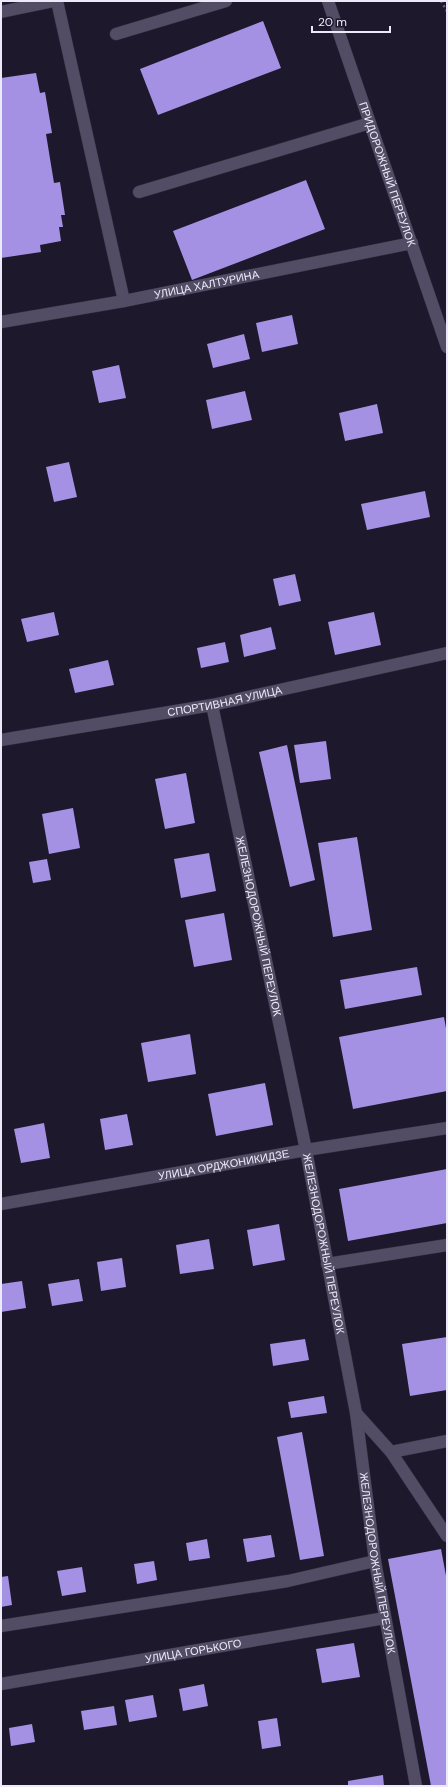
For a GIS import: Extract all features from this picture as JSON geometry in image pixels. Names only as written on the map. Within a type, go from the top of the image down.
[{"type":"street","points":[[1,12],[54,1]]},
{"type":"street","points":[[57,1],[124,301]]},
{"type":"street","points":[[116,34],[226,1]]},
{"type":"street","name":"ПРИДОРОЖНЫЙ ПЕРЕУЛОК","points":[[328,1],[447,347]]},
{"type":"street","points":[[139,192],[370,124]]},
{"type":"street","name":"УЛИЦА ХАЛТУРИНА","points":[[1,322],[124,301],[412,243]]},
{"type":"street","name":"СПОРТИВНАЯ УЛИЦА","points":[[1,740],[212,705],[447,653]]},
{"type":"street","name":"ЖЕЛЕЗНОДОРОЖНЫЙ ПЕРЕУЛОК","points":[[212,705],[306,1150],[356,1413],[375,1561],[416,1786]]},
{"type":"street","name":"УЛИЦА ОРДЖОНИКИДЗЕ","points":[[1,1204],[306,1150],[447,1128]]},
{"type":"street","points":[[327,1264],[447,1245]]},
{"type":"street","points":[[356,1413],[391,1452],[447,1536]]},
{"type":"street","points":[[391,1452],[447,1441]]},
{"type":"street","points":[[1,1626],[288,1581],[375,1561]]},
{"type":"street","name":"УЛИЦА ГОРЬКОГО","points":[[1,1684],[385,1618]]},
{"type":"path","points":[[441,1],[447,11]]},
{"type":"building","points":[[263,21],[281,68],[158,115],[140,69]]},
{"type":"building","points":[[36,73],[40,93],[45,92],[52,133],[46,134],[54,183],[60,182],[65,215],[61,215],[63,227],[59,227],[61,241],[40,245],[41,252],[1,258],[1,78]]},
{"type":"building","points":[[306,180],[325,229],[192,280],[173,231]]},
{"type":"building","points":[[292,315],[298,344],[262,352],[256,323]]},
{"type":"building","points":[[244,334],[250,359],[213,368],[207,344]]},
{"type":"building","points":[[119,365],[126,398],[99,403],[92,371]]},
{"type":"building","points":[[245,391],[252,420],[212,429],[206,400]]},
{"type":"building","points":[[377,404],[383,433],[345,441],[339,413]]},
{"type":"building","points":[[69,462],[77,497],[54,502],[46,467]]},
{"type":"building","points":[[425,491],[430,517],[367,530],[361,504]]},
{"type":"building","points":[[295,574],[301,601],[279,606],[273,579]]},
{"type":"building","points":[[54,612],[59,635],[27,642],[21,619]]},
{"type":"building","points":[[374,612],[381,645],[335,655],[328,622]]},
{"type":"building","points":[[271,627],[276,649],[244,657],[240,635]]},
{"type":"building","points":[[225,642],[229,662],[201,668],[197,648]]},
{"type":"building","points":[[108,660],[114,685],[75,693],[69,669]]},
{"type":"building","points":[[326,741],[331,779],[300,783],[294,745]]},
{"type":"building","points":[[287,745],[315,880],[290,887],[259,752]]},
{"type":"building","points":[[186,773],[195,823],[165,829],[155,779]]},
{"type":"building","points":[[73,808],[80,848],[49,854],[42,814]]},
{"type":"building","points":[[357,837],[372,930],[333,937],[318,843]]},
{"type":"building","points":[[209,853],[216,891],[181,898],[174,859]]},
{"type":"building","points":[[47,859],[51,880],[33,883],[29,862]]},
{"type":"building","points":[[224,913],[232,960],[194,967],[185,920]]},
{"type":"building","points":[[417,967],[422,995],[345,1009],[340,980]]},
{"type":"building","points":[[444,1017],[447,1034],[447,1091],[353,1109],[339,1037]]},
{"type":"building","points":[[190,1034],[196,1074],[148,1082],[141,1043]]},
{"type":"building","points":[[265,1083],[273,1125],[216,1136],[208,1094]]},
{"type":"building","points":[[127,1114],[133,1145],[105,1150],[100,1119]]},
{"type":"building","points":[[44,1123],[50,1158],[21,1163],[14,1129]]},
{"type":"building","points":[[447,1169],[447,1223],[348,1241],[339,1189]]},
{"type":"building","points":[[279,1224],[285,1260],[253,1266],[247,1230]]},
{"type":"building","points":[[209,1239],[214,1269],[180,1274],[176,1245]]},
{"type":"building","points":[[122,1258],[126,1287],[101,1291],[97,1262]]},
{"type":"building","points":[[79,1279],[83,1301],[52,1306],[48,1284]]},
{"type":"building","points":[[22,1281],[26,1308],[1,1312],[1,1284]]},
{"type":"building","points":[[447,1337],[447,1390],[410,1396],[402,1344]]},
{"type":"building","points":[[305,1339],[309,1360],[273,1366],[270,1344]]},
{"type":"building","points":[[324,1396],[327,1413],[291,1418],[288,1402]]},
{"type":"building","points":[[302,1432],[324,1556],[300,1560],[277,1437]]},
{"type":"building","points":[[271,1535],[275,1557],[247,1562],[243,1539]]},
{"type":"building","points":[[207,1539],[210,1558],[189,1561],[186,1543]]},
{"type":"building","points":[[441,1549],[447,1581],[447,1786],[431,1786],[388,1559]]},
{"type":"building","points":[[154,1561],[157,1580],[137,1584],[134,1564]]},
{"type":"building","points":[[82,1567],[86,1592],[62,1596],[57,1571]]},
{"type":"building","points":[[8,1576],[12,1605],[1,1607],[1,1577]]},
{"type":"building","points":[[354,1643],[360,1677],[322,1683],[316,1649]]},
{"type":"building","points":[[204,1684],[208,1706],[183,1711],[179,1689]]},
{"type":"building","points":[[153,1695],[157,1717],[129,1722],[125,1700]]},
{"type":"building","points":[[114,1706],[117,1725],[84,1730],[81,1711]]},
{"type":"building","points":[[277,1718],[281,1746],[262,1749],[258,1721]]},
{"type":"building","points":[[32,1724],[35,1742],[11,1746],[9,1728]]},
{"type":"building","points":[[383,1775],[384,1786],[348,1786],[348,1781]]}]
